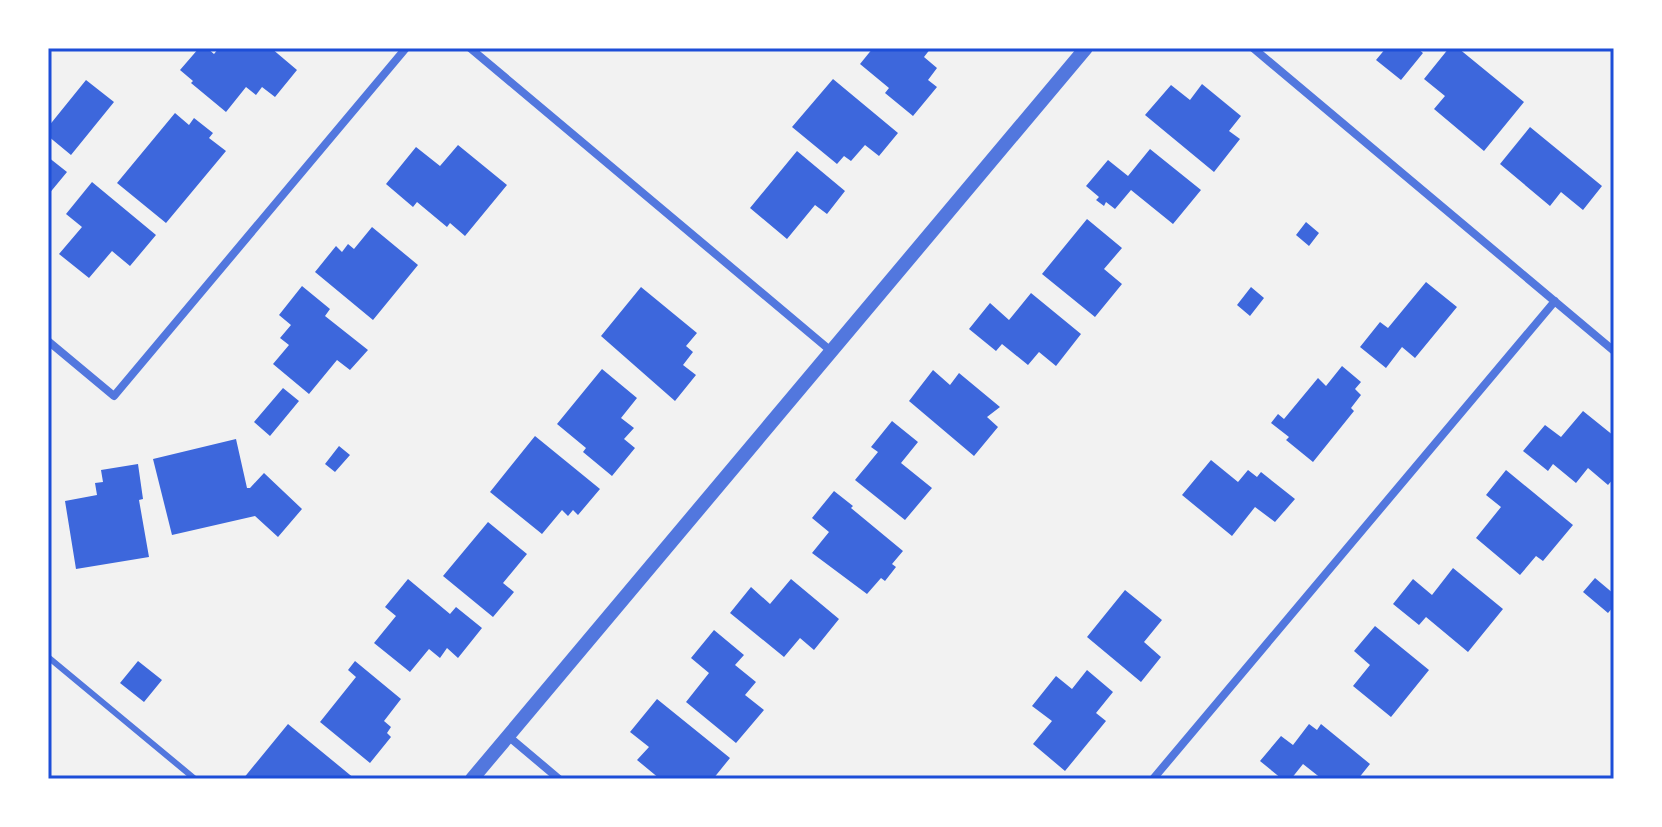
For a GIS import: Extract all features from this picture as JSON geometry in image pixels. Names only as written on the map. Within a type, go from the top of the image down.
[{"type":"street","points":[[48,341],[114,396],[406,48]]},
{"type":"street","points":[[470,48],[831,351]]},
{"type":"street","points":[[472,779],[1086,48]]},
{"type":"street","points":[[1253,48],[1614,351]]},
{"type":"street","points":[[1153,779],[1555,301]]},
{"type":"street","points":[[508,736],[559,779]]},
{"type":"lane","points":[[48,657],[195,779]]},
{"type":"building","points":[[199,48],[207,48],[214,54],[219,48],[271,48],[297,70],[275,97],[262,87],[256,95],[246,87],[226,112],[180,70]]},
{"type":"building","points":[[873,48],[931,48],[924,57],[937,68],[928,80],[937,87],[913,116],[885,93],[889,88],[860,64]]},
{"type":"building","points":[[1386,48],[1417,48],[1423,53],[1401,80],[1376,60]]},
{"type":"building","points":[[1449,48],[1458,48],[1524,102],[1484,151],[1434,109],[1445,96],[1424,79]]},
{"type":"building","points":[[833,79],[898,133],[879,156],[865,145],[851,161],[844,156],[837,164],[792,127]]},
{"type":"building","points":[[86,80],[114,102],[71,155],[48,136],[48,127]]},
{"type":"building","points":[[1202,84],[1241,116],[1229,131],[1240,139],[1214,172],[1145,115],[1171,85],[1190,100]]},
{"type":"building","points":[[175,113],[189,125],[194,118],[213,133],[209,138],[226,151],[166,223],[117,183]]},
{"type":"building","points":[[1530,127],[1602,186],[1583,210],[1561,192],[1550,206],[1500,164]]},
{"type":"building","points":[[458,145],[507,185],[465,236],[450,223],[447,227],[417,202],[413,207],[386,184],[416,147],[440,166]]},
{"type":"building","points":[[1150,149],[1201,190],[1173,224],[1131,190],[1115,209],[1106,202],[1104,206],[1096,200],[1099,197],[1086,186],[1108,160],[1128,176]]},
{"type":"building","points":[[797,151],[845,191],[827,214],[815,205],[787,239],[750,208]]},
{"type":"building","points":[[48,157],[67,172],[48,195]]},
{"type":"building","points":[[92,182],[156,235],[130,266],[112,251],[89,278],[59,254],[82,227],[66,214]]},
{"type":"building","points":[[1087,219],[1122,248],[1104,269],[1122,284],[1095,317],[1042,274]]},
{"type":"building","points":[[1306,222],[1319,233],[1309,246],[1296,235]]},
{"type":"building","points":[[372,227],[418,265],[373,320],[315,272],[336,246],[342,252],[348,244],[354,249]]},
{"type":"building","points":[[1426,282],[1457,307],[1415,358],[1402,347],[1386,368],[1360,347],[1380,322],[1388,328]]},
{"type":"building","points":[[302,286],[330,309],[325,316],[368,350],[350,370],[337,360],[309,394],[273,364],[289,345],[280,338],[291,325],[279,315]]},
{"type":"building","points":[[641,287],[697,333],[686,346],[693,352],[683,365],[696,375],[675,401],[601,336]]},
{"type":"building","points":[[1251,287],[1264,298],[1250,316],[1237,305]]},
{"type":"building","points":[[1031,293],[1081,334],[1056,366],[1039,352],[1028,365],[1002,344],[996,351],[969,329],[990,303],[1009,320]]},
{"type":"building","points":[[1342,366],[1361,382],[1355,389],[1361,395],[1351,408],[1354,411],[1313,462],[1271,423],[1278,414],[1284,419],[1318,378],[1326,386]]},
{"type":"building","points":[[602,369],[637,398],[621,418],[634,428],[624,439],[635,448],[612,476],[583,452],[586,448],[557,424]]},
{"type":"building","points":[[933,370],[950,385],[959,373],[1000,407],[987,417],[998,427],[974,456],[909,401]]},
{"type":"building","points":[[283,388],[299,401],[270,436],[254,422]]},
{"type":"building","points":[[1583,411],[1614,436],[1614,478],[1608,485],[1588,468],[1576,483],[1553,464],[1548,471],[1523,451],[1545,425],[1561,437]]},
{"type":"building","points":[[892,421],[918,442],[901,463],[932,488],[905,520],[855,480],[878,452],[871,447]]},
{"type":"building","points":[[535,436],[600,489],[578,515],[573,510],[568,516],[562,510],[542,534],[490,492]]},
{"type":"building","points":[[236,439],[247,488],[264,473],[302,509],[278,537],[255,516],[172,535],[153,459]]},
{"type":"building","points":[[339,446],[350,455],[335,472],[325,464]]},
{"type":"building","points":[[1211,460],[1238,482],[1248,470],[1257,477],[1261,472],[1295,499],[1275,522],[1255,507],[1232,536],[1182,495]]},
{"type":"building","points":[[138,464],[143,499],[139,500],[149,557],[76,569],[65,501],[97,495],[95,483],[103,482],[101,470]]},
{"type":"building","points":[[1506,470],[1573,525],[1543,561],[1536,556],[1520,575],[1476,538],[1501,507],[1486,495]]},
{"type":"building","points":[[834,491],[903,551],[892,564],[896,567],[885,581],[881,578],[867,594],[812,553],[829,532],[812,518]]},
{"type":"building","points":[[488,522],[527,554],[503,583],[514,592],[493,617],[443,576]]},
{"type":"building","points":[[1453,568],[1503,609],[1468,652],[1426,617],[1419,625],[1393,604],[1413,579],[1432,595]]},
{"type":"building","points":[[1595,578],[1614,594],[1614,606],[1608,613],[1583,592]]},
{"type":"building","points":[[408,579],[450,614],[456,607],[482,628],[458,658],[447,648],[440,658],[429,649],[410,672],[374,643],[396,616],[385,607]]},
{"type":"building","points":[[791,579],[839,619],[814,650],[800,638],[784,657],[730,613],[751,587],[770,604]]},
{"type":"building","points":[[1125,590],[1162,620],[1144,642],[1161,657],[1141,682],[1087,637]]},
{"type":"building","points":[[1375,626],[1429,670],[1391,717],[1353,686],[1370,665],[1354,651]]},
{"type":"building","points":[[714,630],[744,655],[735,665],[756,682],[745,695],[764,710],[736,743],[686,702],[709,673],[691,658]]},
{"type":"building","points":[[138,661],[162,680],[144,702],[120,683]]},
{"type":"building","points":[[355,661],[401,699],[384,721],[391,727],[387,733],[391,737],[370,763],[320,722],[356,677],[348,670]]},
{"type":"building","points":[[1087,670],[1113,692],[1096,713],[1106,721],[1065,771],[1033,744],[1052,721],[1032,706],[1056,676],[1072,689]]},
{"type":"building","points":[[657,699],[730,758],[713,779],[660,779],[637,760],[649,747],[630,732]]},
{"type":"building","points":[[288,724],[355,779],[243,779]]},
{"type":"building","points":[[1309,724],[1317,730],[1321,724],[1370,764],[1358,779],[1322,779],[1303,764],[1291,779],[1282,779],[1260,761],[1281,736],[1293,745]]}]
